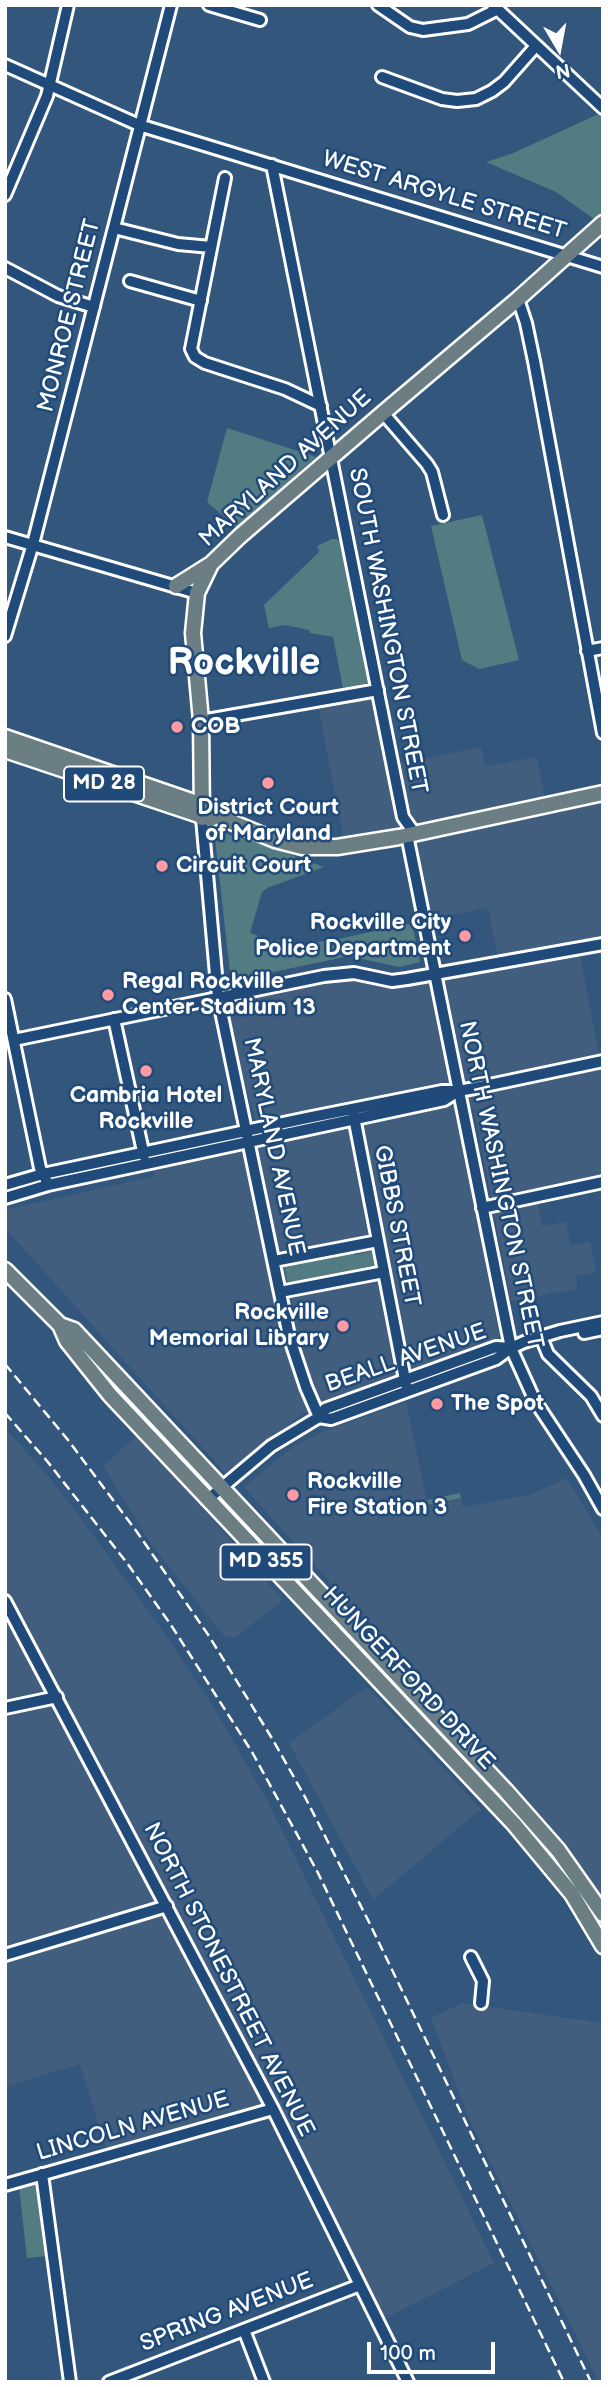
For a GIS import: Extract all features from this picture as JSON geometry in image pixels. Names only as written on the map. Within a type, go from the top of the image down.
[{"type":"main road","name":"MARYLAND AVENUE","points":[[203,811],[201,721],[193,633],[197,593],[211,564],[603,223]]},
{"type":"main road","points":[[176,586],[211,564]]},
{"type":"main road","name":"MD 28","points":[[5,737],[176,796],[203,811]]},
{"type":"main road","name":"MD 28","points":[[5,750],[203,811],[275,840],[302,847],[337,847],[407,835],[603,793]]},
{"type":"main road","points":[[176,796],[190,790],[202,771]]},
{"type":"main road","name":"HUNGERFORD DRIVE","points":[[5,1270],[60,1325],[67,1341],[110,1395],[514,1824],[572,1894],[603,1946]]},
{"type":"main road","name":"HUNGERFORD DRIVE","points":[[60,1325],[74,1330],[519,1806],[551,1842],[603,1914]]},
{"type":"main road","points":[[482,1791],[489,1792],[505,1807],[519,1806]]},
{"type":"main road","points":[[514,1824],[522,1824],[534,1836],[551,1842]]},
{"type":"street","points":[[5,195],[35,129],[68,5]]},
{"type":"street","name":"MONROE STREET","points":[[5,636],[33,544],[171,5]]},
{"type":"street","points":[[209,5],[260,20]]},
{"type":"street","points":[[378,5],[410,27],[423,30],[468,24],[494,8],[603,108]]},
{"type":"street","points":[[382,78],[442,99],[476,99],[504,82],[535,47]]},
{"type":"street","name":"WEST ARGYLE STREET","points":[[5,65],[139,125],[603,267]]},
{"type":"street","name":"SOUTH WASHINGTON STREET","points":[[272,165],[435,974]]},
{"type":"street","points":[[225,178],[191,349],[195,357],[205,363],[285,389],[321,407]]},
{"type":"street","points":[[114,228],[178,244],[211,247]]},
{"type":"street","points":[[5,268],[58,296],[94,307]]},
{"type":"street","points":[[130,282],[201,301]]},
{"type":"street","points":[[518,299],[534,361],[603,733]]},
{"type":"street","points":[[383,413],[432,472],[443,515]]},
{"type":"street","points":[[5,537],[197,593]]},
{"type":"street","points":[[587,651],[603,648]]},
{"type":"street","points":[[201,721],[378,690]]},
{"type":"street","name":"MARYLAND AVENUE","points":[[203,811],[218,997],[293,1349],[319,1417]]},
{"type":"street","points":[[14,1040],[342,973],[393,981],[603,943]]},
{"type":"street","name":"NORTH WASHINGTON STREET","points":[[435,974],[510,1348],[535,1401],[603,1508]]},
{"type":"street","points":[[5,999],[40,1168],[48,1185]]},
{"type":"street","points":[[114,1019],[142,1153],[147,1164]]},
{"type":"street","points":[[5,1198],[48,1185],[147,1164],[248,1137],[353,1114],[443,1100],[458,1091],[603,1061]]},
{"type":"street","name":"GIBBS STREET","points":[[353,1114],[406,1385]]},
{"type":"street","points":[[5,1185],[142,1153],[248,1137]]},
{"type":"street","points":[[482,1208],[603,1182]]},
{"type":"street","points":[[274,1261],[378,1241]]},
{"type":"street","points":[[280,1292],[384,1272]]},
{"type":"street","name":"BEALL AVENUE","points":[[207,1500],[271,1446],[319,1417],[331,1419],[496,1347],[510,1348],[603,1322]]},
{"type":"street","name":"BEALL AVENUE","points":[[542,1337],[553,1339],[603,1329]]},
{"type":"street","name":"NORTH WASHINGTON STREET","points":[[542,1337],[548,1354],[591,1396],[603,1416]]},
{"type":"street","name":"NORTH STONESTREET AVENUE","points":[[5,1601],[273,2109],[408,2382]]},
{"type":"street","points":[[5,1708],[57,1697]]},
{"type":"street","points":[[5,1955],[167,1906]]},
{"type":"street","points":[[471,1957],[484,1981],[481,2003]]},
{"type":"street","name":"LINCOLN AVENUE","points":[[5,2185],[273,2109]]},
{"type":"street","points":[[42,2174],[70,2382]]},
{"type":"street","name":"SPRING AVENUE","points":[[109,2382],[360,2285]]},
{"type":"street","points":[[244,2330],[264,2382]]},
{"type":"shaded area","points":[[378,690],[393,765],[481,747],[485,766],[537,757],[546,805],[603,793],[603,944],[579,948],[600,1061],[603,1061],[603,1182],[536,1196],[542,1226],[566,1222],[571,1246],[590,1242],[596,1272],[576,1276],[577,1289],[511,1301],[474,1109],[458,1117],[500,1339],[328,1401],[301,1415],[227,1475],[5,1228],[5,1210],[155,1176],[154,1171],[264,1147],[218,997],[324,976],[393,981],[499,962],[488,908],[424,920],[407,836],[345,846],[317,701]]},
{"type":"shaded area","points":[[406,1402],[428,1506],[461,1499],[463,1507],[529,1495],[567,1478],[603,1542],[603,1899],[568,1851],[432,1700],[434,1697],[244,1487],[294,1446],[324,1431]]},
{"type":"shaded area","points":[[5,1428],[77,1513],[160,1627],[217,1713],[267,1800],[494,2263],[378,2322],[273,2109],[108,2156],[80,2064],[5,2087]]},
{"type":"shaded area","points":[[138,1434],[283,1600],[235,1638],[224,1636],[153,1547],[103,1466]]},
{"type":"shaded area","points":[[367,1687],[481,1809],[373,1900],[289,1743]]},
{"type":"shaded area","points":[[462,2003],[603,2023],[603,2382],[599,2382],[469,2119],[431,2018]]},
{"type":"green space","points":[[603,112],[601,224],[556,192],[486,162],[511,154]]},
{"type":"green space","points":[[227,428],[316,457],[237,528],[207,502]]},
{"type":"green space","points":[[482,515],[519,660],[479,669],[462,660],[431,526]]},
{"type":"green space","points":[[332,539],[341,543],[368,683],[343,688],[333,637],[285,625],[269,628],[264,605],[319,552],[317,546]]},
{"type":"green space","points":[[214,830],[324,867],[262,892],[250,933],[273,941],[279,940],[281,948],[412,923],[420,962],[399,967],[349,956],[231,981]]},
{"type":"green space","points":[[352,1247],[354,1255],[375,1251],[377,1265],[357,1269],[358,1276],[289,1289],[283,1260]]},
{"type":"green space","points":[[460,1493],[461,1498],[428,1505],[427,1500]]},
{"type":"green space","points":[[39,2181],[49,2256],[27,2258],[19,2187]]},
{"type":"railway","points":[[5,1364],[68,1440],[137,1532],[209,1636],[273,1740],[368,1920],[591,2382]]},
{"type":"railway","points":[[5,1413],[47,1461],[127,1563],[171,1625],[252,1752],[317,1871],[564,2382]]},
{"type":"place","name":"COB","points":[[177,727]]},
{"type":"place","name":"District Court of Maryland","points":[[268,783]]},
{"type":"place","name":"Circuit Court","points":[[162,866]]},
{"type":"place","name":"Rockville City Police Department","points":[[465,936]]},
{"type":"place","name":"Regal Rockville Center Stadium 13","points":[[108,995]]},
{"type":"place","name":"Cambria Hotel Rockville","points":[[146,1071]]},
{"type":"place","name":"Rockville Memorial Library","points":[[343,1326]]},
{"type":"place","name":"The Spot","points":[[437,1404]]},
{"type":"place","name":"Rockville Fire Station 3","points":[[293,1495]]},
{"type":"district","name":"Rockville","points":[[244,665]]}]
